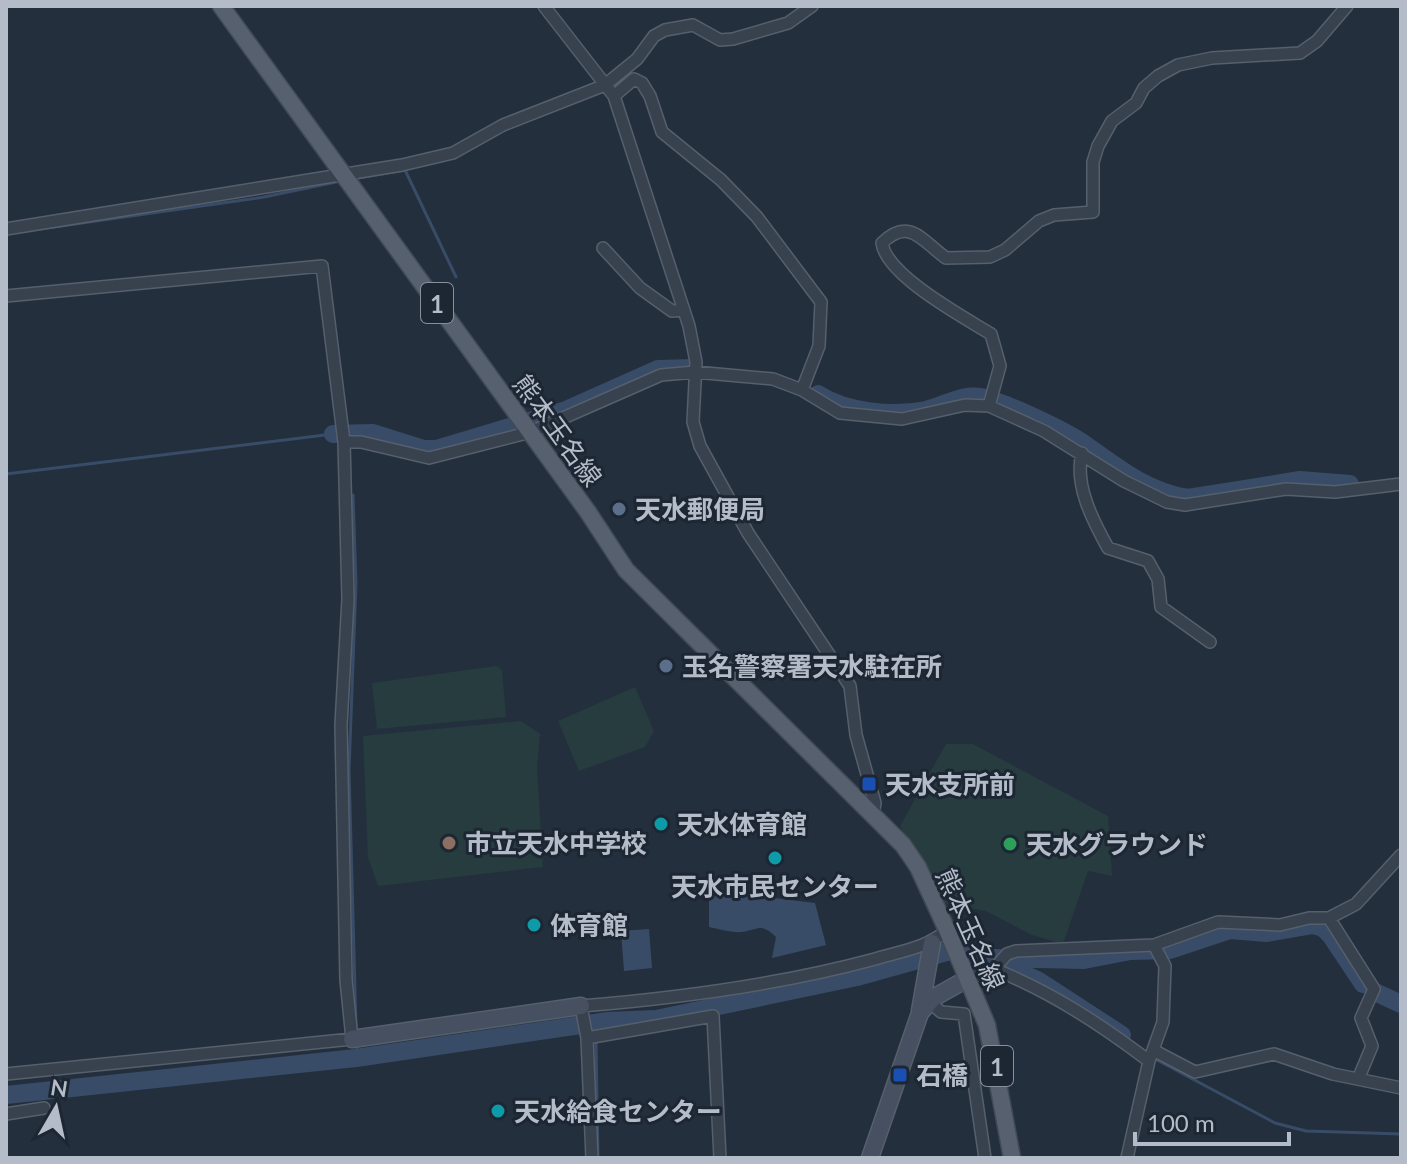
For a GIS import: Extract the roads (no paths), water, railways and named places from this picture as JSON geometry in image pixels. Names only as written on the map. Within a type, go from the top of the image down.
[{"type":"main road","name":"熊本玉名線","points":[[221,6],[515,410],[626,570],[903,845],[918,867],[950,936],[993,1048],[1012,1158]]},
{"type":"street","points":[[544,6],[614,96],[684,310],[695,368],[693,422],[700,446],[748,533],[850,686],[856,735],[875,803],[873,815]]},
{"type":"street","points":[[6,229],[351,184],[453,153],[503,125],[605,85],[637,59],[654,36],[665,30],[693,25],[720,40],[733,39],[788,23],[812,6]]},
{"type":"street","points":[[990,405],[1000,366],[991,334],[929,294],[891,263],[884,254],[882,243],[893,233],[906,231],[922,236],[946,258],[990,257],[1005,250],[1039,221],[1054,215],[1093,212],[1093,162],[1098,146],[1112,121],[1136,103],[1144,88],[1158,76],[1178,65],[1212,58],[1300,53],[1317,41],[1347,6]]},
{"type":"street","points":[[614,96],[634,79],[642,83],[662,132],[721,180],[773,235],[787,261],[821,302],[819,346],[811,373],[802,388]]},
{"type":"street","points":[[603,248],[640,288],[672,311],[684,310]]},
{"type":"street","points":[[6,296],[322,266],[342,435],[348,599],[341,725],[346,980],[352,1039]]},
{"type":"street","points":[[342,435],[429,458],[528,429],[661,375],[695,368],[773,379],[802,388],[840,413],[902,419],[965,405],[990,405],[1082,453],[1124,481],[1167,502],[1185,505],[1286,489],[1335,492],[1401,484]]},
{"type":"street","points":[[1082,453],[1080,463],[1085,497],[1093,522],[1108,548],[1148,561],[1158,579],[1161,607],[1210,642]]},
{"type":"street","points":[[925,1007],[967,979],[995,968],[1007,954],[1016,951],[1156,950],[1218,922],[1280,925],[1309,918],[1329,918],[1356,904],[1401,855]]},
{"type":"street","points":[[1329,918],[1374,989],[1361,1018],[1372,1046],[1359,1077]]},
{"type":"street","points":[[6,1074],[352,1039],[753,986],[931,953],[950,936]]},
{"type":"street","points":[[1127,1158],[1151,1055],[1163,1022],[1165,966],[1156,950]]},
{"type":"street","points":[[870,1158],[925,1007],[931,953]]},
{"type":"street","points":[[995,968],[1034,986],[1151,1055],[1195,1072],[1274,1054],[1333,1074],[1401,1088]]},
{"type":"street","points":[[925,1007],[964,1014],[985,1158]]},
{"type":"street","points":[[581,1010],[586,1037],[592,1158]]},
{"type":"street","points":[[586,1037],[713,1016],[720,1158]]},
{"type":"street","points":[[6,1114],[44,1108]]},
{"type":"water","points":[[709,890],[815,903],[826,945],[772,958],[776,937],[767,930],[759,928],[738,932],[709,927]]},
{"type":"water","points":[[649,929],[652,968],[624,971],[621,931]]},
{"type":"waterway","points":[[353,179],[405,170],[456,277]]},
{"type":"waterway","points":[[26,231],[264,197],[341,181]]},
{"type":"waterway","points":[[333,434],[373,433],[424,449],[436,449],[566,410],[658,369],[692,368]]},
{"type":"waterway","points":[[818,394],[856,409],[885,413],[926,410],[970,397],[985,398],[1065,433],[1147,485],[1188,498],[1300,480],[1350,484]]},
{"type":"waterway","points":[[6,474],[333,434]]},
{"type":"waterway","points":[[353,495],[356,583],[349,770],[356,1027]]},
{"type":"waterway","points":[[6,1095],[356,1058],[608,1021],[656,1019],[857,977],[950,951],[990,958],[1084,960],[1130,951],[1170,950],[1230,930],[1267,933],[1313,925],[1323,928],[1331,936],[1363,984]]},
{"type":"waterway","points":[[996,961],[1039,981],[1122,1035]]},
{"type":"waterway","points":[[1375,992],[1401,1004]]},
{"type":"waterway","points":[[595,1024],[596,1034]]},
{"type":"waterway","points":[[596,1042],[598,1158]]},
{"type":"waterway","points":[[356,1058],[357,1049]]},
{"type":"waterway","points":[[1157,1060],[1275,1123],[1306,1131],[1401,1134]]},
{"type":"place","name":"天水郵便局","points":[[619,509]]},
{"type":"place","name":"玉名警察署天水駐在所","points":[[666,666]]},
{"type":"place","name":"天水支所前","points":[[869,784]]},
{"type":"place","name":"天水体育館","points":[[661,824]]},
{"type":"place","name":"市立天水中学校","points":[[449,843]]},
{"type":"place","name":"天水グラウンド","points":[[1010,844]]},
{"type":"place","name":"天水市民センター","points":[[775,858]]},
{"type":"place","name":"体育館","points":[[534,925]]},
{"type":"place","name":"石橋","points":[[900,1075]]},
{"type":"place","name":"天水給食センター","points":[[498,1111]]}]
